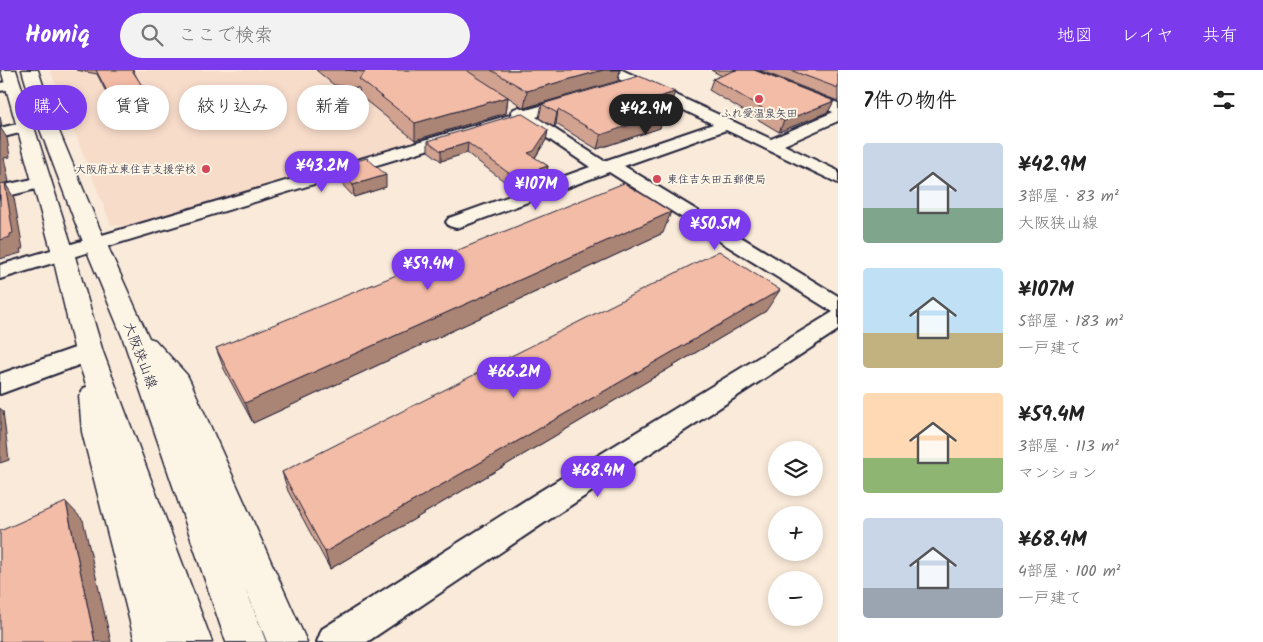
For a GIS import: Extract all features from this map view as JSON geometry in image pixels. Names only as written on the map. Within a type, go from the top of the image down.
[{"type":"main road","points":[[741,70],[838,109]]},
{"type":"main road","name":"大阪狭山線","points":[[12,78],[12,130],[42,182],[89,352],[192,642]]},
{"type":"main road","name":"大阪狭山線","points":[[12,78],[47,124],[95,244],[135,336],[246,642]]},
{"type":"main road","points":[[135,336],[177,383],[287,642]]},
{"type":"main road","points":[[89,352],[97,432],[155,642]]},
{"type":"street","points":[[611,70],[838,178]]},
{"type":"street","points":[[608,90],[635,82]]},
{"type":"street","points":[[0,272],[589,96]]},
{"type":"street","points":[[508,105],[838,306]]},
{"type":"street","points":[[771,145],[838,114]]},
{"type":"street","points":[[456,222],[606,166],[727,124]]},
{"type":"street","points":[[0,192],[42,182]]},
{"type":"street","points":[[335,642],[548,503],[838,319]]},
{"type":"street","points":[[0,384],[89,352]]},
{"type":"shaded area","name":"大阪府立東住吉支援学校","points":[[50,70],[441,70],[511,114],[130,226],[111,225],[74,130],[87,130],[87,85],[56,85]]},
{"type":"building","points":[[96,70],[132,70],[142,85],[104,85]]},
{"type":"building","points":[[345,70],[466,70],[508,97],[415,123],[359,79],[365,72]]},
{"type":"building","points":[[491,70],[603,70],[527,91]]},
{"type":"building","points":[[736,70],[754,70],[834,101],[784,121],[713,79]]},
{"type":"building","points":[[790,70],[838,70],[838,88]]},
{"type":"building","points":[[639,76],[675,92],[652,99],[665,106],[655,109],[664,113],[601,135],[558,110],[557,113],[542,104]]},
{"type":"building","points":[[521,113],[548,130],[534,151],[528,153],[548,166],[514,177],[468,143],[441,151],[428,141]]},
{"type":"building","points":[[367,158],[386,175],[353,185],[336,167]]},
{"type":"building","points":[[5,183],[13,233],[10,234],[10,237],[0,240],[0,184]]},
{"type":"building","points":[[624,183],[671,212],[245,403],[216,348]]},
{"type":"building","points":[[719,251],[780,290],[325,552],[282,472]]},
{"type":"building","points":[[66,502],[95,642],[0,642],[0,531]]},
{"type":"place","name":"ふれ愛温泉矢田","points":[[759,99]]},
{"type":"place","name":"大阪府立東住吉支援学校","points":[[206,169]]},
{"type":"place","name":"東住吉矢田五郵便局","points":[[657,179]]}]
